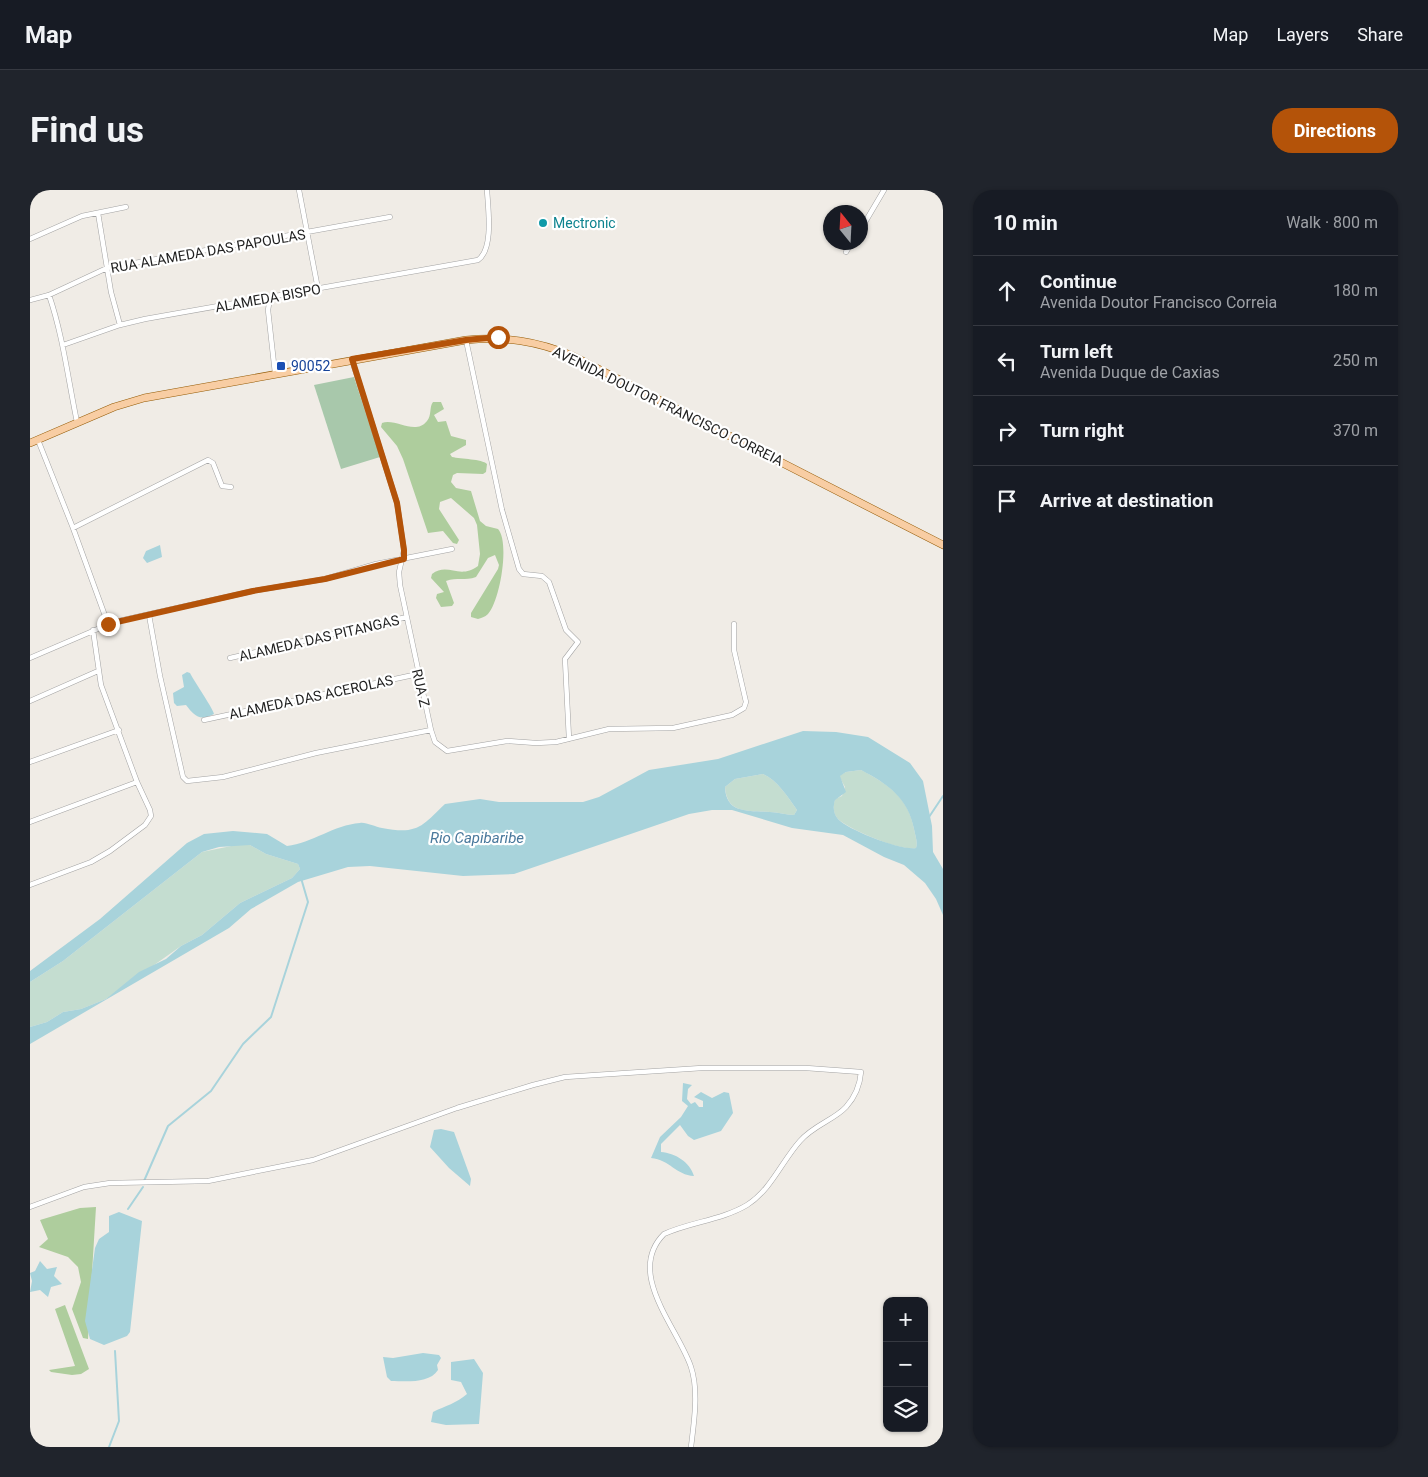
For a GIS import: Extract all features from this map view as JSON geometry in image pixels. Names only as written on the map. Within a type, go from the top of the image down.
[{"type":"main road","name":"AVENIDA DOUTOR FRANCISCO CORREIA","points":[[30,443],[77,422],[144,398],[352,359],[466,340],[507,338],[545,345],[563,352],[943,545]]},
{"type":"street","points":[[299,190],[318,289]]},
{"type":"street","name":"ALAMEDA BISPO","points":[[64,346],[120,325],[474,261],[483,256],[487,242],[489,214],[487,190]]},
{"type":"street","points":[[868,216],[884,190]]},
{"type":"street","points":[[30,239],[82,216],[126,208]]},
{"type":"street","points":[[98,212],[107,268],[120,325]]},
{"type":"street","name":"RUA ALAMEDA DAS PAPOULAS","points":[[30,300],[49,295],[107,268],[390,217]]},
{"type":"street","points":[[49,295],[64,346],[66,372],[77,422]]},
{"type":"street","points":[[270,298],[268,310],[275,373]]},
{"type":"street","points":[[466,340],[502,510],[518,570],[523,574],[542,576],[549,582],[566,630],[578,642],[565,659],[569,739],[609,729],[673,728],[723,718],[740,711],[746,702],[734,650],[734,624]]},
{"type":"street","name":"RUA Z","points":[[352,359],[397,503],[404,550],[404,559],[400,565],[400,578],[418,674],[435,742],[447,751],[507,741],[536,743],[569,739]]},
{"type":"street","points":[[38,440],[108,624]]},
{"type":"street","points":[[73,528],[208,460],[213,463],[222,486],[230,487]]},
{"type":"street","points":[[30,658],[108,624],[253,591],[325,579],[452,549]]},
{"type":"street","points":[[149,615],[160,676],[184,777],[187,781],[198,782],[316,753],[431,730]]},
{"type":"street","name":"ALAMEDA DAS PITANGAS","points":[[230,658],[407,617]]},
{"type":"street","points":[[30,885],[91,862],[110,851],[149,821],[150,810],[137,782],[101,685],[93,630]]},
{"type":"street","points":[[30,701],[98,671]]},
{"type":"street","name":"ALAMEDA DAS ACEROLAS","points":[[204,720],[418,674]]},
{"type":"street","points":[[30,762],[119,730]]},
{"type":"street","points":[[30,822],[137,782]]},
{"type":"street","points":[[30,1207],[84,1187],[118,1183],[167,1184],[208,1181],[313,1160],[457,1108],[565,1077],[702,1068],[806,1068],[861,1072],[859,1087],[846,1107],[816,1126],[800,1141],[761,1193],[746,1205],[734,1211],[664,1234],[655,1243],[650,1254],[651,1274],[657,1296],[668,1323],[686,1355],[694,1380],[695,1394],[691,1447]]},
{"type":"green space","points":[[354,377],[380,457],[341,469],[314,385]]},
{"type":"green space","points":[[433,402],[441,402],[444,409],[434,415],[438,422],[446,421],[451,436],[466,440],[466,445],[450,454],[452,457],[476,460],[487,464],[486,472],[483,474],[457,473],[453,475],[451,482],[456,488],[471,491],[480,521],[486,526],[498,529],[502,536],[503,558],[500,585],[488,614],[478,619],[471,617],[471,613],[498,569],[499,565],[495,555],[488,558],[476,577],[446,581],[454,603],[452,606],[441,607],[436,598],[437,594],[444,592],[431,578],[432,574],[443,570],[459,572],[471,570],[478,566],[480,554],[477,525],[474,518],[451,498],[440,502],[439,509],[459,540],[457,544],[453,543],[443,531],[428,533],[403,459],[397,446],[381,427],[382,423],[387,422],[411,427],[422,425],[429,419]]},
{"type":"green space","points":[[861,770],[888,786],[902,800],[911,818],[917,843],[916,848],[899,847],[875,839],[837,818],[834,809],[835,799],[842,796],[845,787],[839,776],[846,772]]},
{"type":"green space","points":[[763,774],[773,780],[786,794],[797,810],[794,815],[747,811],[735,807],[730,802],[725,787],[735,779]]},
{"type":"green space","points":[[241,844],[250,845],[266,854],[298,864],[300,869],[292,878],[240,903],[202,935],[181,946],[106,999],[81,1009],[63,1012],[47,1022],[30,1027],[30,982],[63,961],[202,852]]},
{"type":"green space","points":[[96,1207],[88,1339],[83,1338],[72,1309],[81,1282],[78,1267],[68,1257],[39,1247],[48,1239],[40,1220],[80,1208]]},
{"type":"green space","points":[[65,1305],[89,1369],[81,1374],[72,1375],[51,1372],[49,1370],[75,1366],[55,1309]]},
{"type":"water","points":[[160,545],[162,557],[147,563],[143,558],[146,551]]},
{"type":"water","points":[[187,672],[190,673],[214,714],[204,717],[197,716],[186,705],[177,706],[174,703],[173,693],[184,687],[182,675]]},
{"type":"water","name":"Rio Capibaribe","points":[[803,731],[836,732],[868,737],[910,763],[923,781],[932,826],[933,852],[943,869],[943,915],[936,899],[925,883],[904,865],[884,857],[843,835],[792,828],[732,810],[712,810],[689,814],[514,874],[463,876],[370,866],[348,867],[298,882],[251,909],[229,928],[30,1044],[30,1027],[47,1022],[63,1012],[81,1009],[106,999],[139,972],[166,959],[181,946],[202,935],[240,903],[292,878],[300,869],[298,864],[266,854],[250,845],[219,847],[202,852],[63,961],[30,982],[30,971],[100,919],[187,843],[204,834],[233,831],[267,834],[287,846],[350,824],[365,823],[394,830],[412,829],[431,818],[445,804],[480,799],[499,802],[583,802],[599,797],[649,770],[718,759]],"holes":[[[861,770],[880,781],[902,800],[911,818],[917,843],[916,848],[899,846],[876,839],[852,829],[836,817],[834,810],[835,800],[846,792],[840,776],[846,772]],[[763,774],[773,780],[786,794],[797,810],[794,815],[747,811],[734,807],[730,802],[726,796],[725,787],[735,779]]]},
{"type":"water","points":[[683,1083],[692,1085],[688,1089],[687,1099],[691,1104],[695,1102],[699,1107],[703,1107],[703,1101],[694,1097],[701,1092],[712,1098],[724,1092],[729,1093],[733,1113],[721,1131],[694,1140],[688,1136],[680,1125],[661,1144],[661,1152],[681,1159],[689,1166],[694,1176],[682,1173],[658,1159],[651,1158],[660,1137],[681,1117],[688,1106],[682,1101]]},
{"type":"water","points":[[441,1129],[454,1132],[471,1179],[470,1186],[449,1168],[430,1147],[434,1130]]},
{"type":"water","points":[[119,1212],[142,1221],[130,1332],[127,1336],[104,1345],[90,1339],[85,1321],[95,1248],[99,1239],[109,1232],[109,1216]]},
{"type":"water","points":[[40,1261],[47,1269],[57,1267],[54,1276],[62,1284],[51,1287],[48,1297],[40,1290],[30,1292],[32,1281],[30,1273],[35,1271]]},
{"type":"water","points":[[423,1353],[439,1355],[441,1358],[437,1365],[438,1370],[429,1378],[423,1380],[391,1381],[387,1377],[383,1357],[393,1358]]},
{"type":"water","points":[[474,1359],[483,1373],[479,1424],[446,1425],[431,1422],[433,1412],[467,1394],[461,1382],[451,1380],[451,1362]]},
{"type":"waterway","points":[[929,817],[943,796]]},
{"type":"waterway","points":[[144,1181],[168,1126],[211,1091],[243,1044],[271,1017],[308,902],[301,878]]},
{"type":"waterway","points":[[128,1209],[143,1187]]},
{"type":"waterway","points":[[109,1447],[119,1421],[115,1351]]},
{"type":"place","name":"Mectronic","points":[[543,223]]},
{"type":"place","name":"90052","points":[[281,366]]},
{"type":"route","points":[[108,624],[253,591],[325,579],[376,564],[404,559],[397,503],[352,359],[466,340],[498,337]]}]
